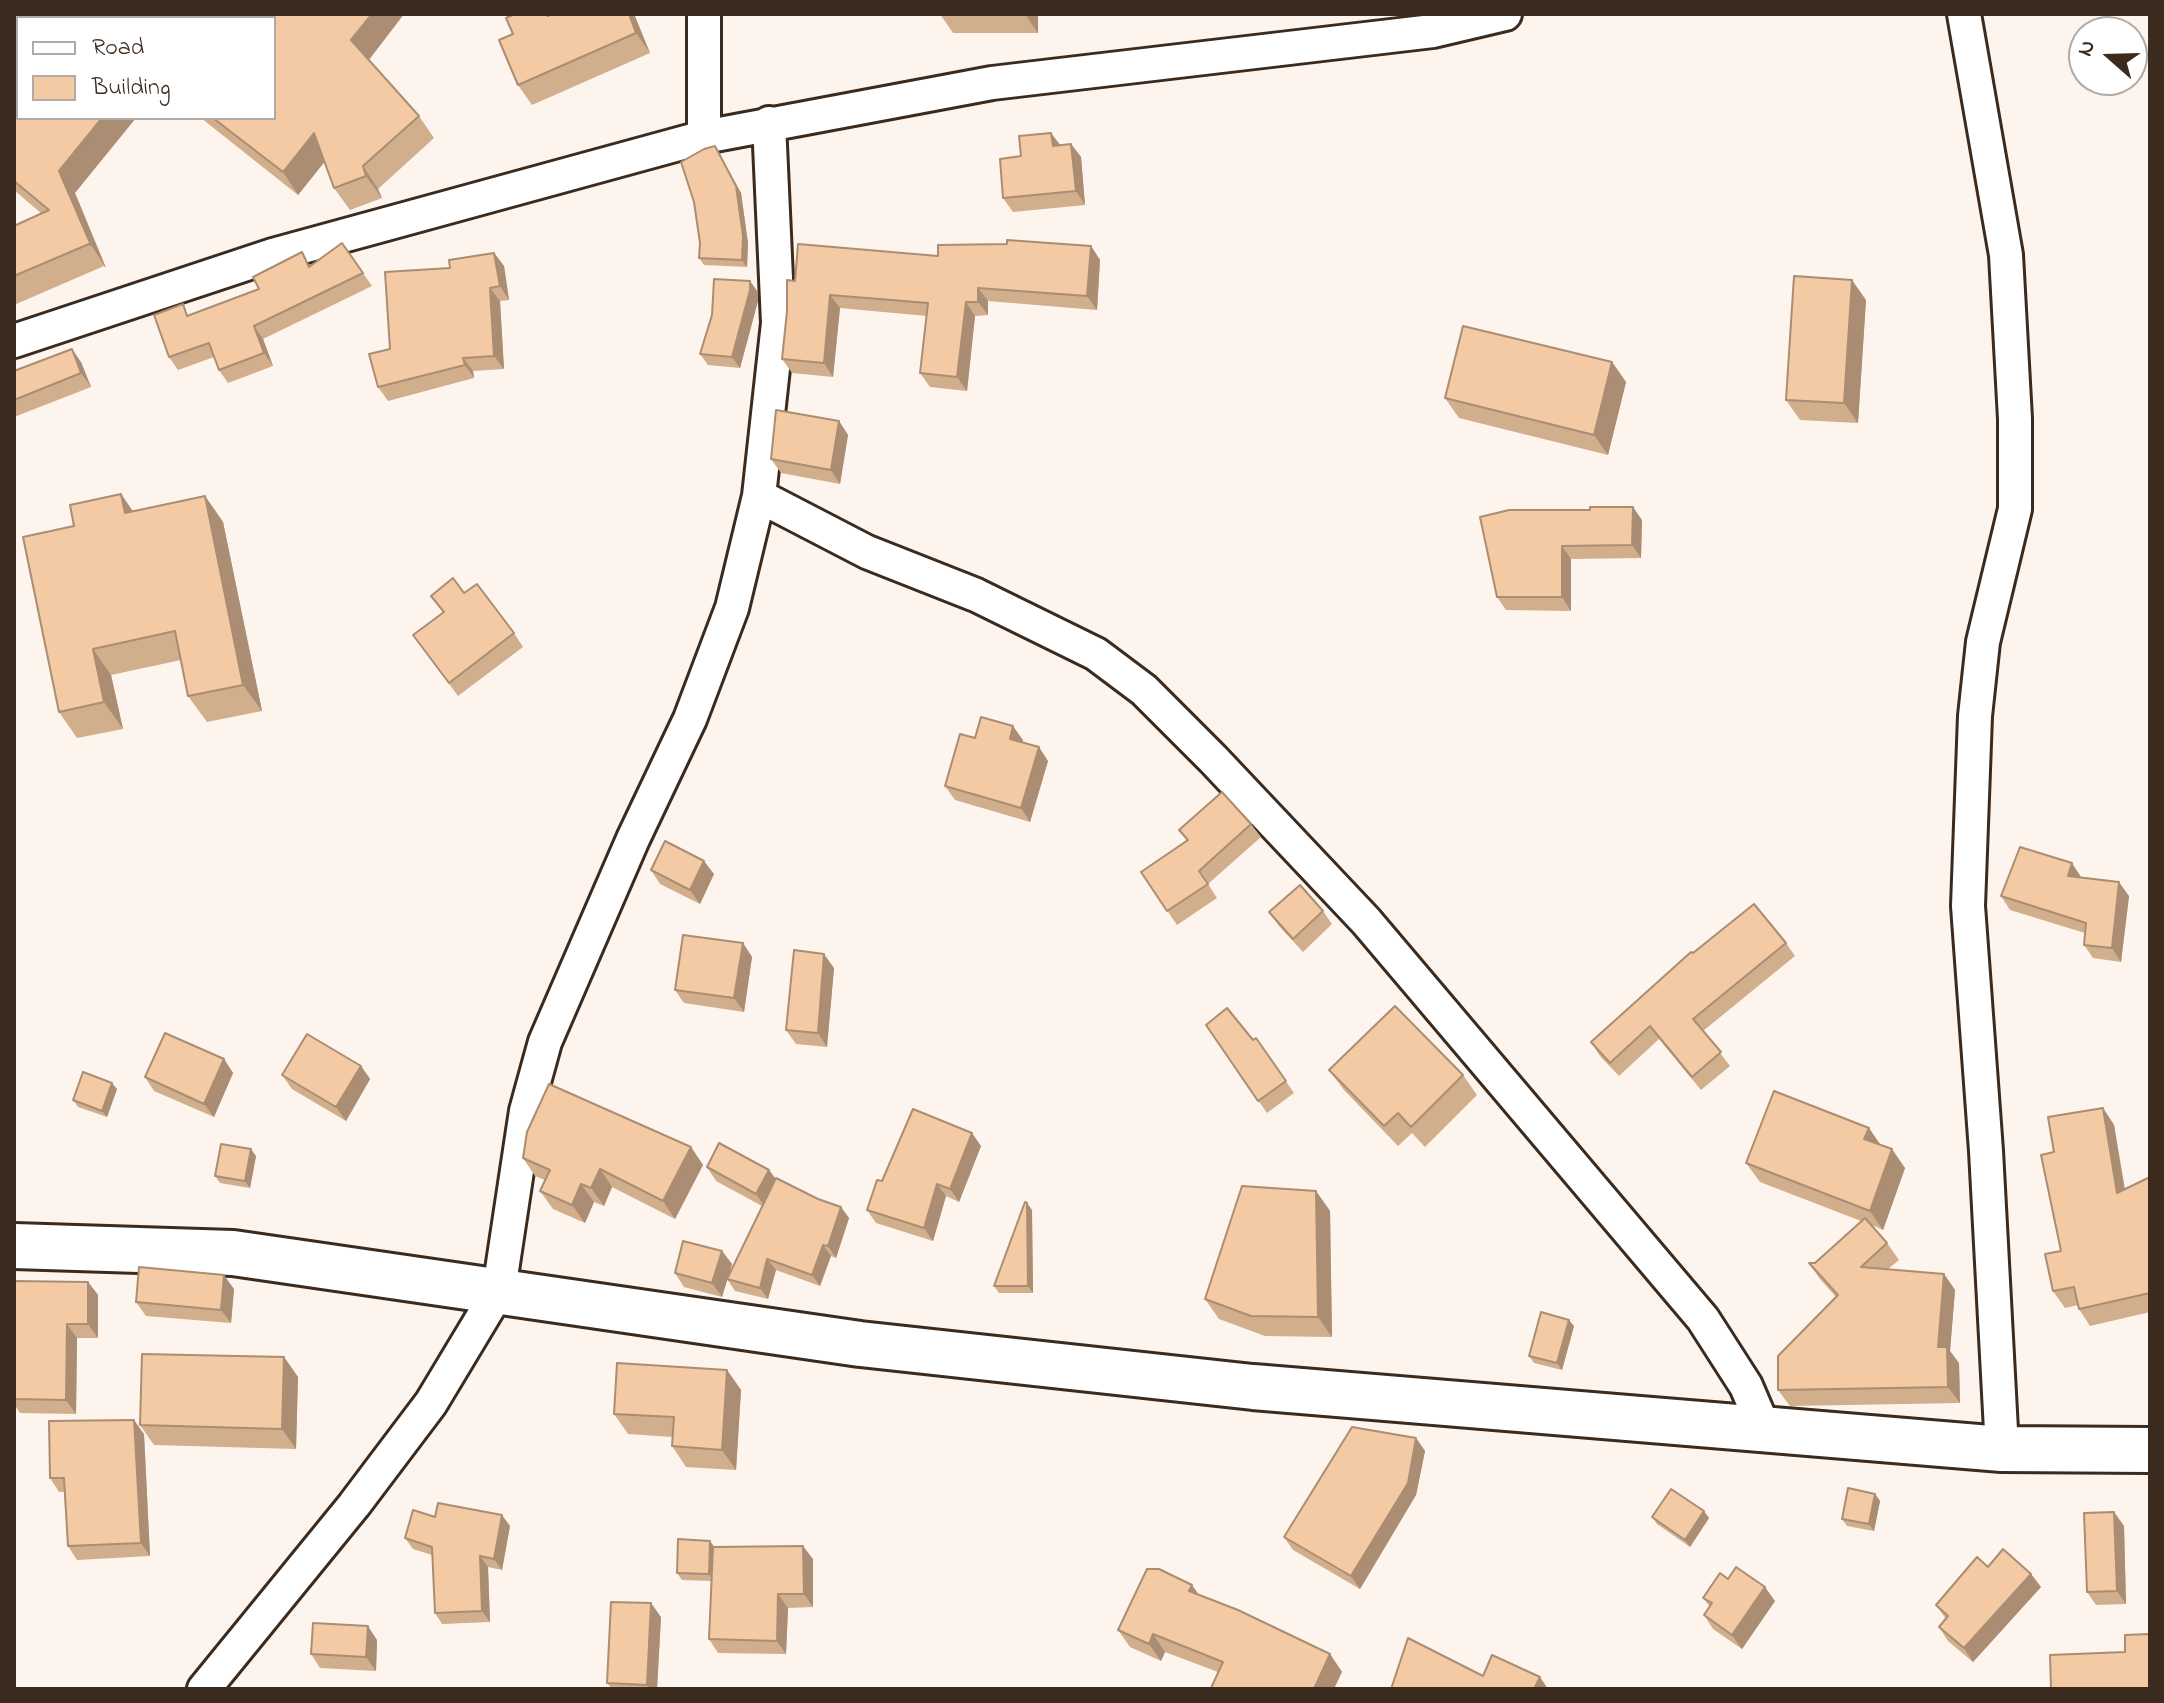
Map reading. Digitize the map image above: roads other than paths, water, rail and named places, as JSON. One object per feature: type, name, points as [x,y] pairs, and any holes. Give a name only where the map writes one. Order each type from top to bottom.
[{"type":"main road","points":[[14,1246],[233,1253],[844,1342],[1253,1387],[2002,1449],[2150,1450]]},
{"type":"street","points":[[704,14],[704,137]]},
{"type":"street","points":[[14,341],[273,255],[704,137],[992,83],[1433,31],[1505,14]]},
{"type":"street","points":[[1964,14],[2006,255],[2015,419],[2015,509],[1983,642],[1975,716],[1968,906],[1986,1151],[2002,1449]]},
{"type":"street","points":[[204,1689],[354,1505],[421,1416],[499,1290],[526,1111],[545,1042],[633,839],[690,719],[732,608],[759,496],[778,323],[769,123]]},
{"type":"street","points":[[759,496],[867,552],[976,595],[1096,654],[1144,690],[1366,921],[1703,1319],[1746,1386],[1764,1428]]}]
